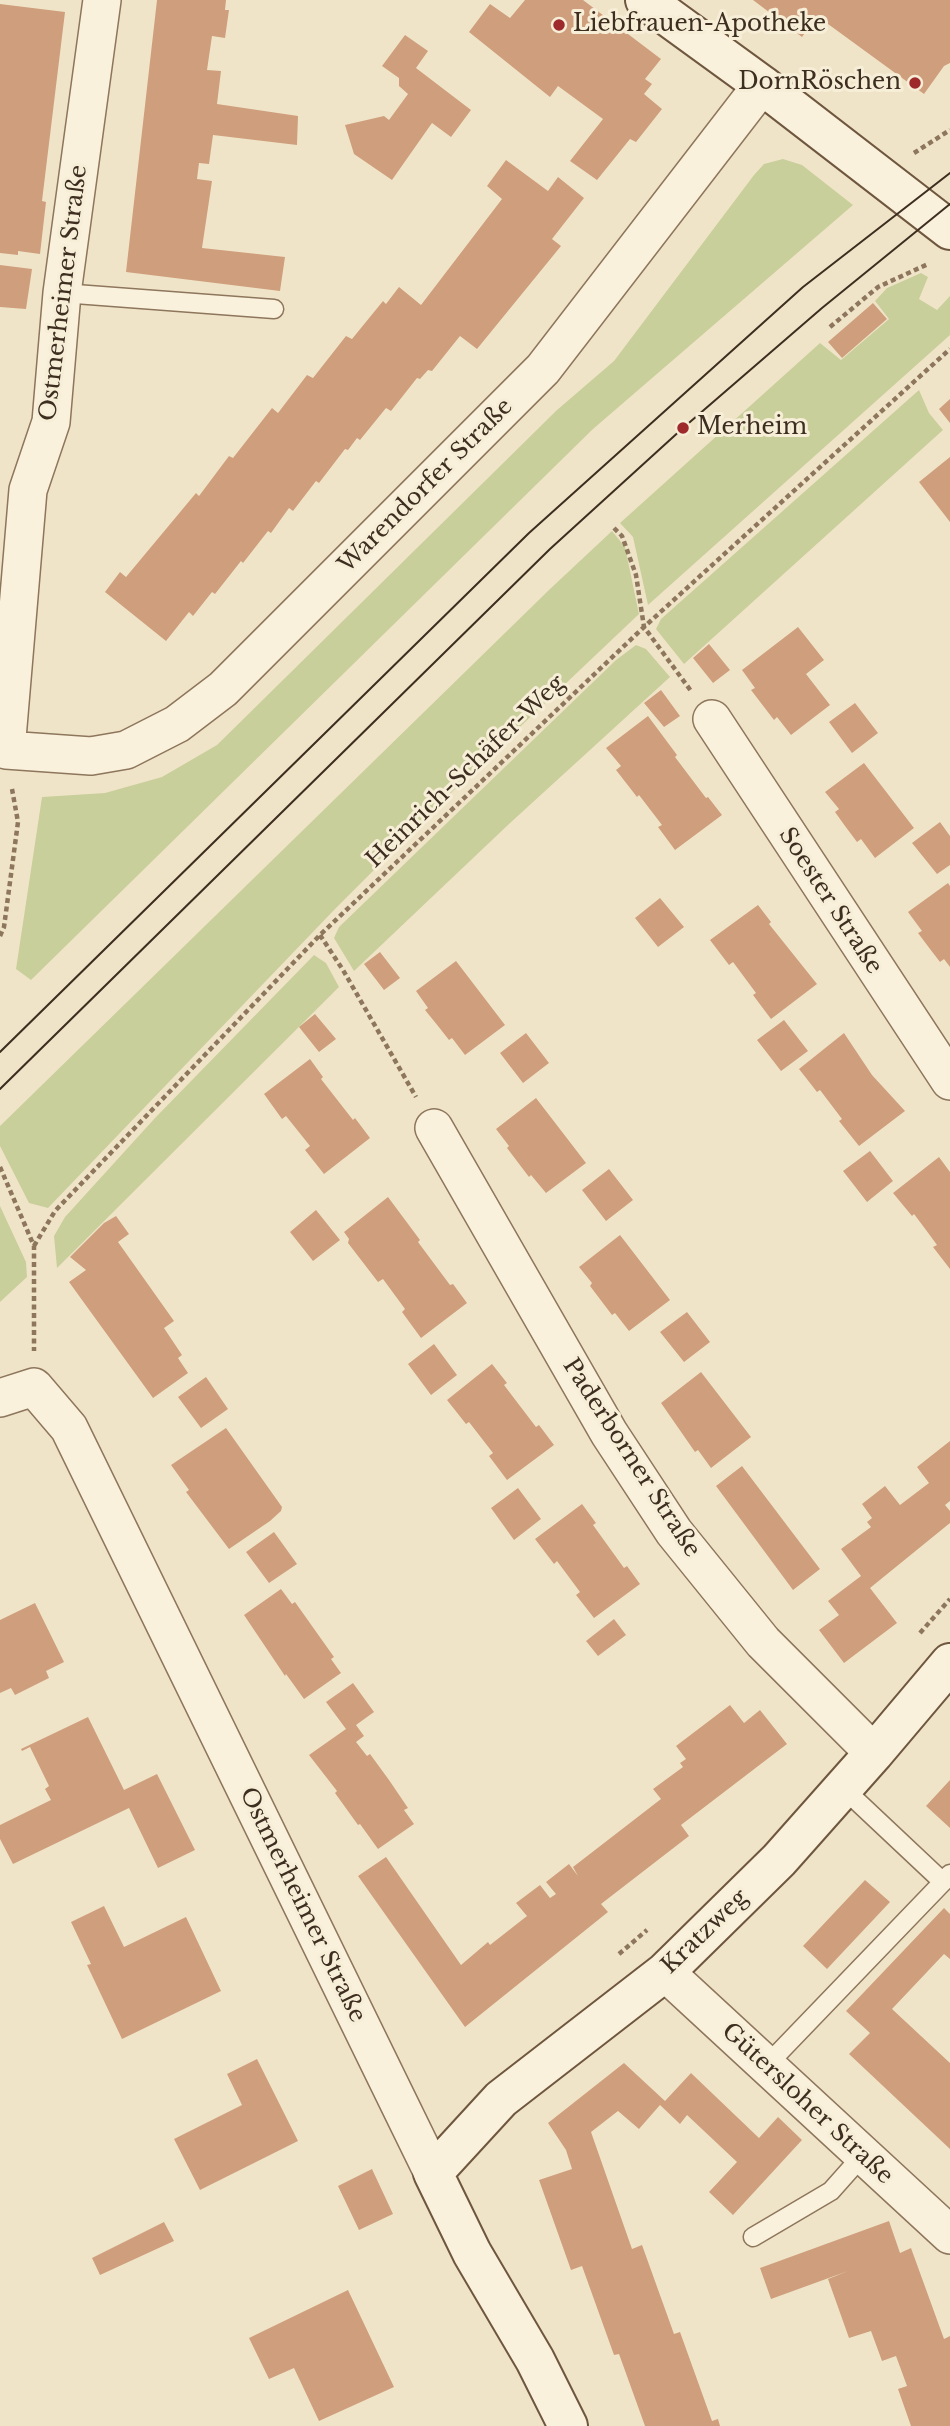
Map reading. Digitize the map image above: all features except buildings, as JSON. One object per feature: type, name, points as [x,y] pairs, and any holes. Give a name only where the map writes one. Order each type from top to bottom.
[{"type":"street","name":"Ostmerheimer Straße","points":[[3,749],[28,490],[51,422],[62,293],[102,0]]},
{"type":"street","points":[[645,0],[762,85],[944,245]]},
{"type":"street","name":"Warendorfer Straße","points":[[3,749],[91,756],[126,750],[177,724],[223,689],[543,369],[762,85]]},
{"type":"street","name":"Soester Straße","points":[[712,719],[950,1082]]},
{"type":"street","name":"Paderborner Straße","points":[[435,1128],[609,1433],[674,1532],[763,1642],[874,1753]]},
{"type":"street","name":"Ostmerheimer Straße","points":[[34,1387],[69,1429],[472,2253],[535,2360],[568,2426]]},
{"type":"street","points":[[0,1398],[34,1387]]},
{"type":"street","name":"Kratzweg","points":[[433,2173],[501,2099],[664,1972],[779,1860],[950,1663]]},
{"type":"street","name":"Gütersloher Straße","points":[[664,1972],[950,2235]]},
{"type":"lane","points":[[62,293],[274,309]]},
{"type":"lane","points":[[766,2066],[946,1878],[843,1788]]},
{"type":"lane","points":[[753,2237],[831,2191],[863,2155]]},
{"type":"path","points":[[830,327],[878,287],[944,245]]},
{"type":"path","name":"Heinrich-Schäfer-Weg","points":[[34,1246],[55,1211],[320,935],[644,627],[950,349]]},
{"type":"path","points":[[614,528],[622,536],[636,575],[644,627],[712,719]]},
{"type":"path","points":[[0,936],[4,927],[18,822],[3,749]]},
{"type":"path","points":[[320,935],[435,1128]]},
{"type":"path","points":[[0,1167],[34,1246],[34,1387]]},
{"type":"path","points":[[915,1640],[950,1599]]},
{"type":"path","points":[[615,1956],[647,1929]]},
{"type":"green space","points":[[783,159],[802,165],[853,205],[593,429],[31,980],[16,969],[42,797],[105,793],[162,777],[217,745],[557,410],[614,361],[754,175],[764,164]]},
{"type":"green space","points":[[921,273],[928,277],[919,299],[937,310],[950,296],[950,335],[648,605],[633,537],[620,523],[820,343],[841,360],[889,319],[875,301],[887,288]]},
{"type":"green space","points":[[919,390],[929,413],[943,430],[684,664],[656,629],[661,619]]},
{"type":"green space","points":[[612,531],[625,547],[639,614],[465,779],[335,909],[48,1208],[29,1203],[0,1146],[0,1126]]},
{"type":"green space","points":[[636,645],[646,649],[670,677],[354,971],[334,938],[339,927],[616,660]]},
{"type":"green space","points":[[314,955],[326,963],[339,987],[57,1268],[54,1236],[65,1217],[155,1118]]},
{"type":"green space","points":[[0,1206],[26,1262],[27,1277],[0,1302]]},
{"type":"tram line","points":[[0,1052],[529,533],[803,287],[950,173]]},
{"type":"tram line","points":[[0,1089],[550,549],[683,428],[822,308],[950,204]]},
{"type":"place","name":"Liebfrauen-Apotheke","points":[[559,25]]},
{"type":"place","name":"DornRöschen","points":[[915,83]]},
{"type":"place","name":"Merheim","points":[[683,428]]}]
